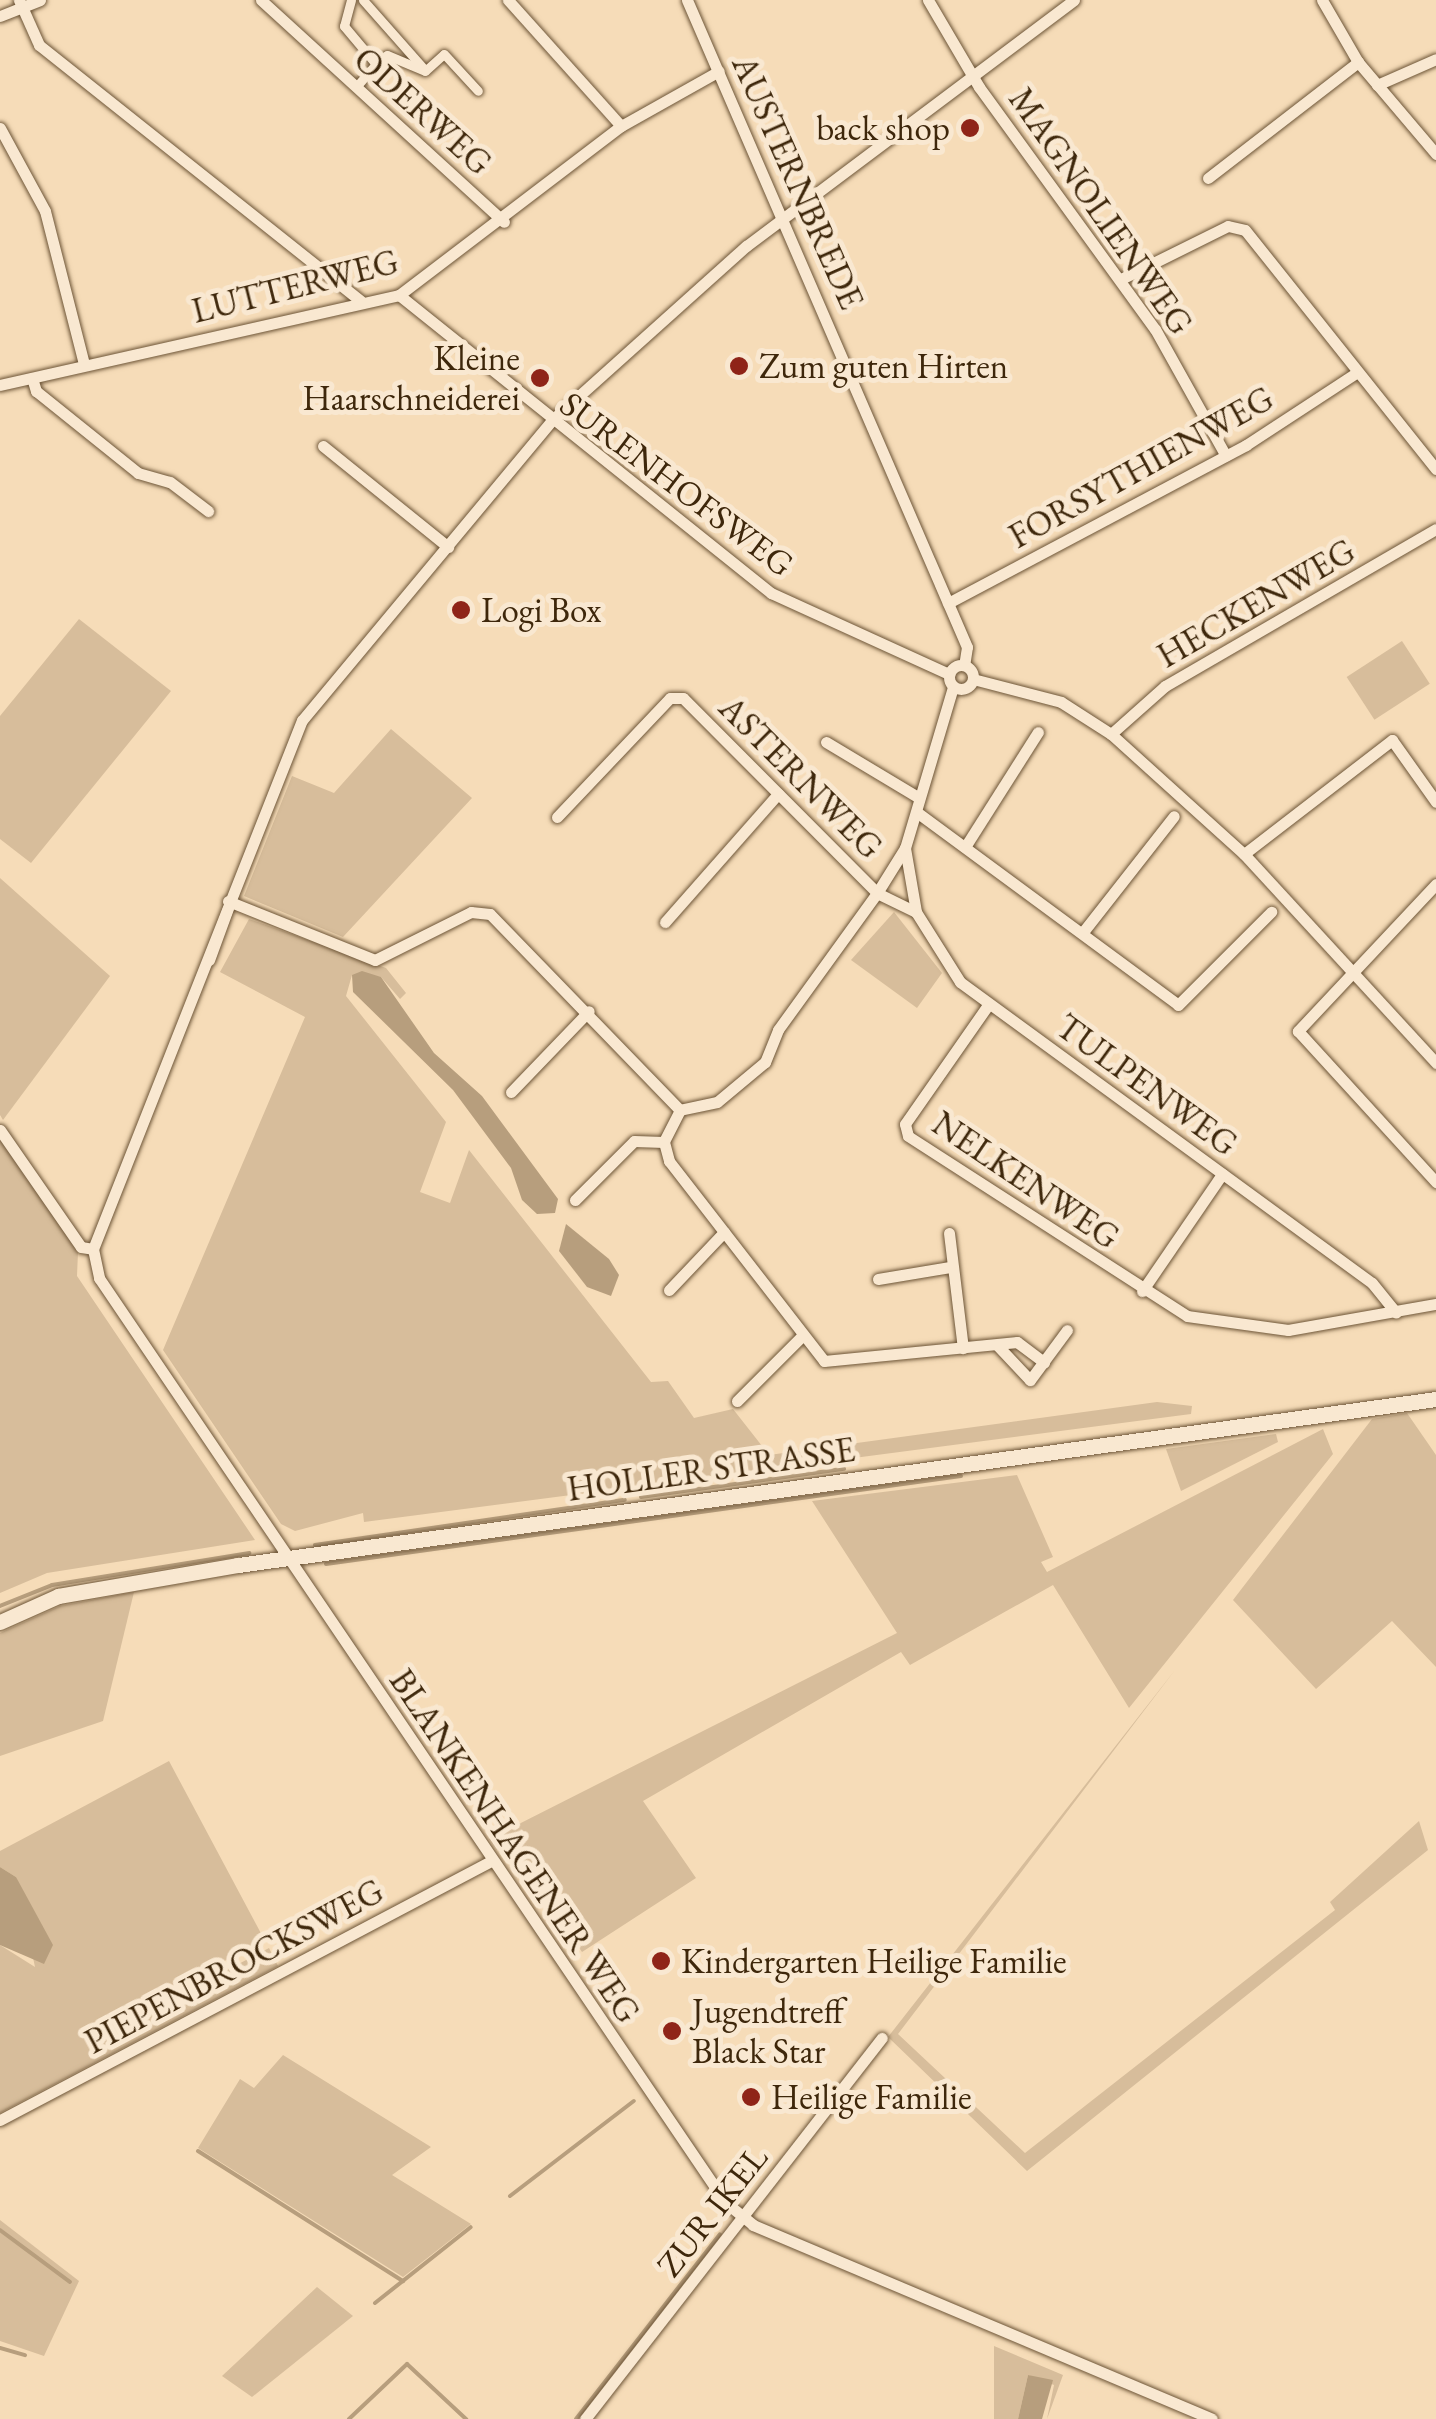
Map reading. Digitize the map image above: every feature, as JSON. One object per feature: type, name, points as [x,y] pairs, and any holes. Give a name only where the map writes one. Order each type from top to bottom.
[{"type":"street","points":[[0,16],[21,4],[40,0]]},
{"type":"street","name":"ODERWEG","points":[[261,0],[504,222]]},
{"type":"street","points":[[351,0],[344,26],[376,64]]},
{"type":"street","points":[[363,0],[425,71]]},
{"type":"street","points":[[508,0],[621,126]]},
{"type":"street","name":"AUSTERNBREDE","points":[[687,0],[786,216],[967,647],[964,665]]},
{"type":"street","name":"MAGNOLIENWEG","points":[[928,0],[973,76],[1121,279],[1226,456]]},
{"type":"street","points":[[92,1249],[200,972],[223,935],[228,902],[302,720],[553,419],[786,216],[1074,0]]},
{"type":"street","points":[[1322,0],[1358,62],[1436,154]]},
{"type":"street","points":[[21,4],[40,45],[361,301]]},
{"type":"street","points":[[425,71],[444,54],[478,91]]},
{"type":"street","points":[[356,87],[387,55],[425,71]]},
{"type":"street","points":[[1377,85],[1436,59]]},
{"type":"street","points":[[1208,178],[1358,62]]},
{"type":"street","name":"LUTTERWEG","points":[[0,385],[400,295],[504,222],[621,126],[720,71]]},
{"type":"street","points":[[0,128],[45,211],[84,364]]},
{"type":"street","points":[[1121,279],[1238,227],[1356,373],[1368,374],[1436,469]]},
{"type":"street","name":"SURENHOFSWEG","points":[[400,295],[771,593],[949,674]]},
{"type":"street","name":"FORSYTHIENWEG","points":[[948,603],[1226,456],[1356,373]]},
{"type":"street","points":[[32,378],[36,391],[138,473],[170,482],[208,511]]},
{"type":"street","points":[[323,446],[448,547]]},
{"type":"street","name":"HECKENWEG","points":[[1111,734],[1165,686],[1436,528]]},
{"type":"street","points":[[680,1110],[718,1102],[765,1062],[905,848],[918,813],[916,796],[954,687],[949,674],[964,665],[973,679]]},
{"type":"street","points":[[954,687],[973,679],[1061,702],[1111,734],[1244,854],[1436,1063]]},
{"type":"street","name":"ASTERNWEG","points":[[557,817],[676,696],[878,893]]},
{"type":"street","points":[[965,847],[1038,732]]},
{"type":"street","points":[[1244,854],[1392,740],[1436,802]]},
{"type":"street","points":[[826,742],[916,796]]},
{"type":"street","points":[[665,922],[778,794]]},
{"type":"street","points":[[918,813],[1186,1006],[1271,912]]},
{"type":"street","points":[[1082,932],[1174,816]]},
{"type":"street","points":[[905,848],[916,912]]},
{"type":"street","points":[[1436,884],[1298,1031],[1436,1182]]},
{"type":"street","points":[[878,893],[916,912]]},
{"type":"street","points":[[228,902],[374,960],[480,910],[589,1011],[680,1110]]},
{"type":"street","name":"TULPENWEG","points":[[916,912],[950,971],[988,1005],[1372,1283],[1396,1313]]},
{"type":"street","name":"NELKENWEG","points":[[988,1005],[905,1124],[908,1136],[1142,1291],[1187,1316],[1264,1331],[1436,1304]]},
{"type":"street","points":[[511,1092],[589,1011]]},
{"type":"street","points":[[680,1110],[664,1142],[668,1160],[803,1335],[834,1365],[1017,1342],[1044,1362]]},
{"type":"street","name":"BLANKENHAGENER WEG","points":[[0,1130],[81,1247],[92,1249],[99,1278],[741,2218]]},
{"type":"street","points":[[576,1200],[634,1141],[664,1142]]},
{"type":"street","name":"NELKENWEG","points":[[1142,1291],[1222,1174]]},
{"type":"street","points":[[669,1290],[724,1232]]},
{"type":"street","points":[[950,1233],[950,1267],[963,1348]]},
{"type":"street","points":[[878,1279],[950,1267]]},
{"type":"street","points":[[997,1345],[1030,1380],[1067,1330]]},
{"type":"street","points":[[737,1402],[803,1335]]},
{"type":"street","name":"HOLLER STRASSE","points":[[0,1622],[58,1596],[287,1558],[1436,1399]]},
{"type":"street","name":"PIEPENBROCKSWEG","points":[[0,2120],[493,1860]]},
{"type":"street","name":"ZUR IKEL","points":[[586,2419],[882,2038]]},
{"type":"street","points":[[741,2218],[1212,2419]]},
{"type":"shaded area","points":[[79,619],[171,691],[31,863],[0,839],[0,716]]},
{"type":"shaded area","points":[[1402,641],[1430,684],[1374,720],[1347,677]]},
{"type":"shaded area","points":[[391,729],[472,798],[343,937],[244,896],[292,776],[334,793]]},
{"type":"shaded area","points":[[0,878],[110,976],[3,1120],[0,1115]]},
{"type":"shaded area","points":[[894,912],[942,973],[917,1008],[851,960]]},
{"type":"shaded area","points":[[249,919],[386,968],[406,993],[400,999],[381,977],[352,975],[346,996],[446,1122],[420,1192],[450,1203],[469,1150],[651,1382],[668,1381],[694,1418],[733,1409],[769,1455],[1157,1402],[1192,1406],[1191,1414],[364,1522],[363,1513],[295,1531],[281,1524],[163,1350],[305,1017],[220,972]]},
{"type":"shaded area","points":[[362,971],[381,977],[434,1053],[482,1096],[558,1199],[555,1213],[537,1214],[522,1200],[511,1168],[453,1090],[353,992],[352,975]]},
{"type":"shaded area","points":[[0,1140],[78,1252],[77,1276],[255,1540],[47,1573],[0,1593]]},
{"type":"shaded area","points":[[566,1224],[609,1259],[619,1275],[611,1296],[587,1287],[559,1251]]},
{"type":"shaded area","points":[[1407,1413],[1436,1455],[1436,1667],[1392,1621],[1316,1689],[1233,1600],[1372,1419]]},
{"type":"shaded area","points":[[1323,1429],[1333,1454],[1129,1708],[1053,1585],[910,1665],[901,1652],[643,1801],[696,1878],[582,1952],[508,1845],[497,1850],[489,1839],[897,1633],[812,1501],[1017,1475],[1053,1557],[1041,1562],[1047,1572]]},
{"type":"shaded area","points":[[1276,1434],[1278,1442],[1181,1491],[1166,1449]]},
{"type":"shaded area","points":[[134,1592],[103,1721],[0,1756],[0,1633],[60,1606]]},
{"type":"shaded area","points":[[1175,1670],[898,2034],[1025,2153],[1335,1910],[1330,1902],[1419,1821],[1428,1850],[1027,2171],[888,2037]]},
{"type":"shaded area","points":[[169,1761],[264,1939],[194,1978],[197,1986],[269,1948],[278,1966],[0,2113],[0,1945],[35,1967],[16,1877],[0,1867],[0,1851]]},
{"type":"shaded area","points":[[0,1867],[16,1877],[53,1945],[44,1964],[0,1945]]},
{"type":"shaded area","points":[[283,2055],[431,2147],[392,2175],[471,2224],[403,2277],[198,2148],[240,2079],[254,2088]]},
{"type":"shaded area","points":[[0,2220],[79,2281],[44,2356],[0,2341]]},
{"type":"shaded area","points":[[317,2287],[353,2316],[252,2397],[222,2376]]},
{"type":"shaded area","points":[[994,2346],[1063,2375],[1047,2419],[1054,2385],[1028,2375],[1018,2419],[994,2419]]},
{"type":"shaded area","points":[[1028,2375],[1053,2380],[1042,2419],[1018,2419]]},
{"type":"waterway","points":[[641,1497],[844,1469]]},
{"type":"waterway","points":[[326,1564],[961,1476]]},
{"type":"waterway","points":[[315,1545],[625,1500]]},
{"type":"waterway","points":[[0,1606],[52,1585],[249,1553]]},
{"type":"waterway","points":[[510,2196],[634,2101]]},
{"type":"waterway","points":[[198,2151],[403,2281]]},
{"type":"waterway","points":[[375,2303],[471,2227]]},
{"type":"waterway","points":[[0,2230],[70,2282]]},
{"type":"waterway","points":[[576,2419],[720,2234]]},
{"type":"waterway","points":[[0,2348],[25,2355]]},
{"type":"waterway","points":[[349,2419],[407,2364],[466,2419]]},
{"type":"place","name":"back shop","points":[[970,128]]},
{"type":"place","name":"Zum guten Hirten","points":[[739,366]]},
{"type":"place","name":"Kleine Haarschneiderei","points":[[540,378]]},
{"type":"place","name":"Logi Box","points":[[461,610]]},
{"type":"place","name":"Kindergarten Heilige Familie","points":[[661,1961]]},
{"type":"place","name":"Jugendtreff Black Star","points":[[672,2031]]},
{"type":"place","name":"Heilige Familie","points":[[751,2097]]}]
